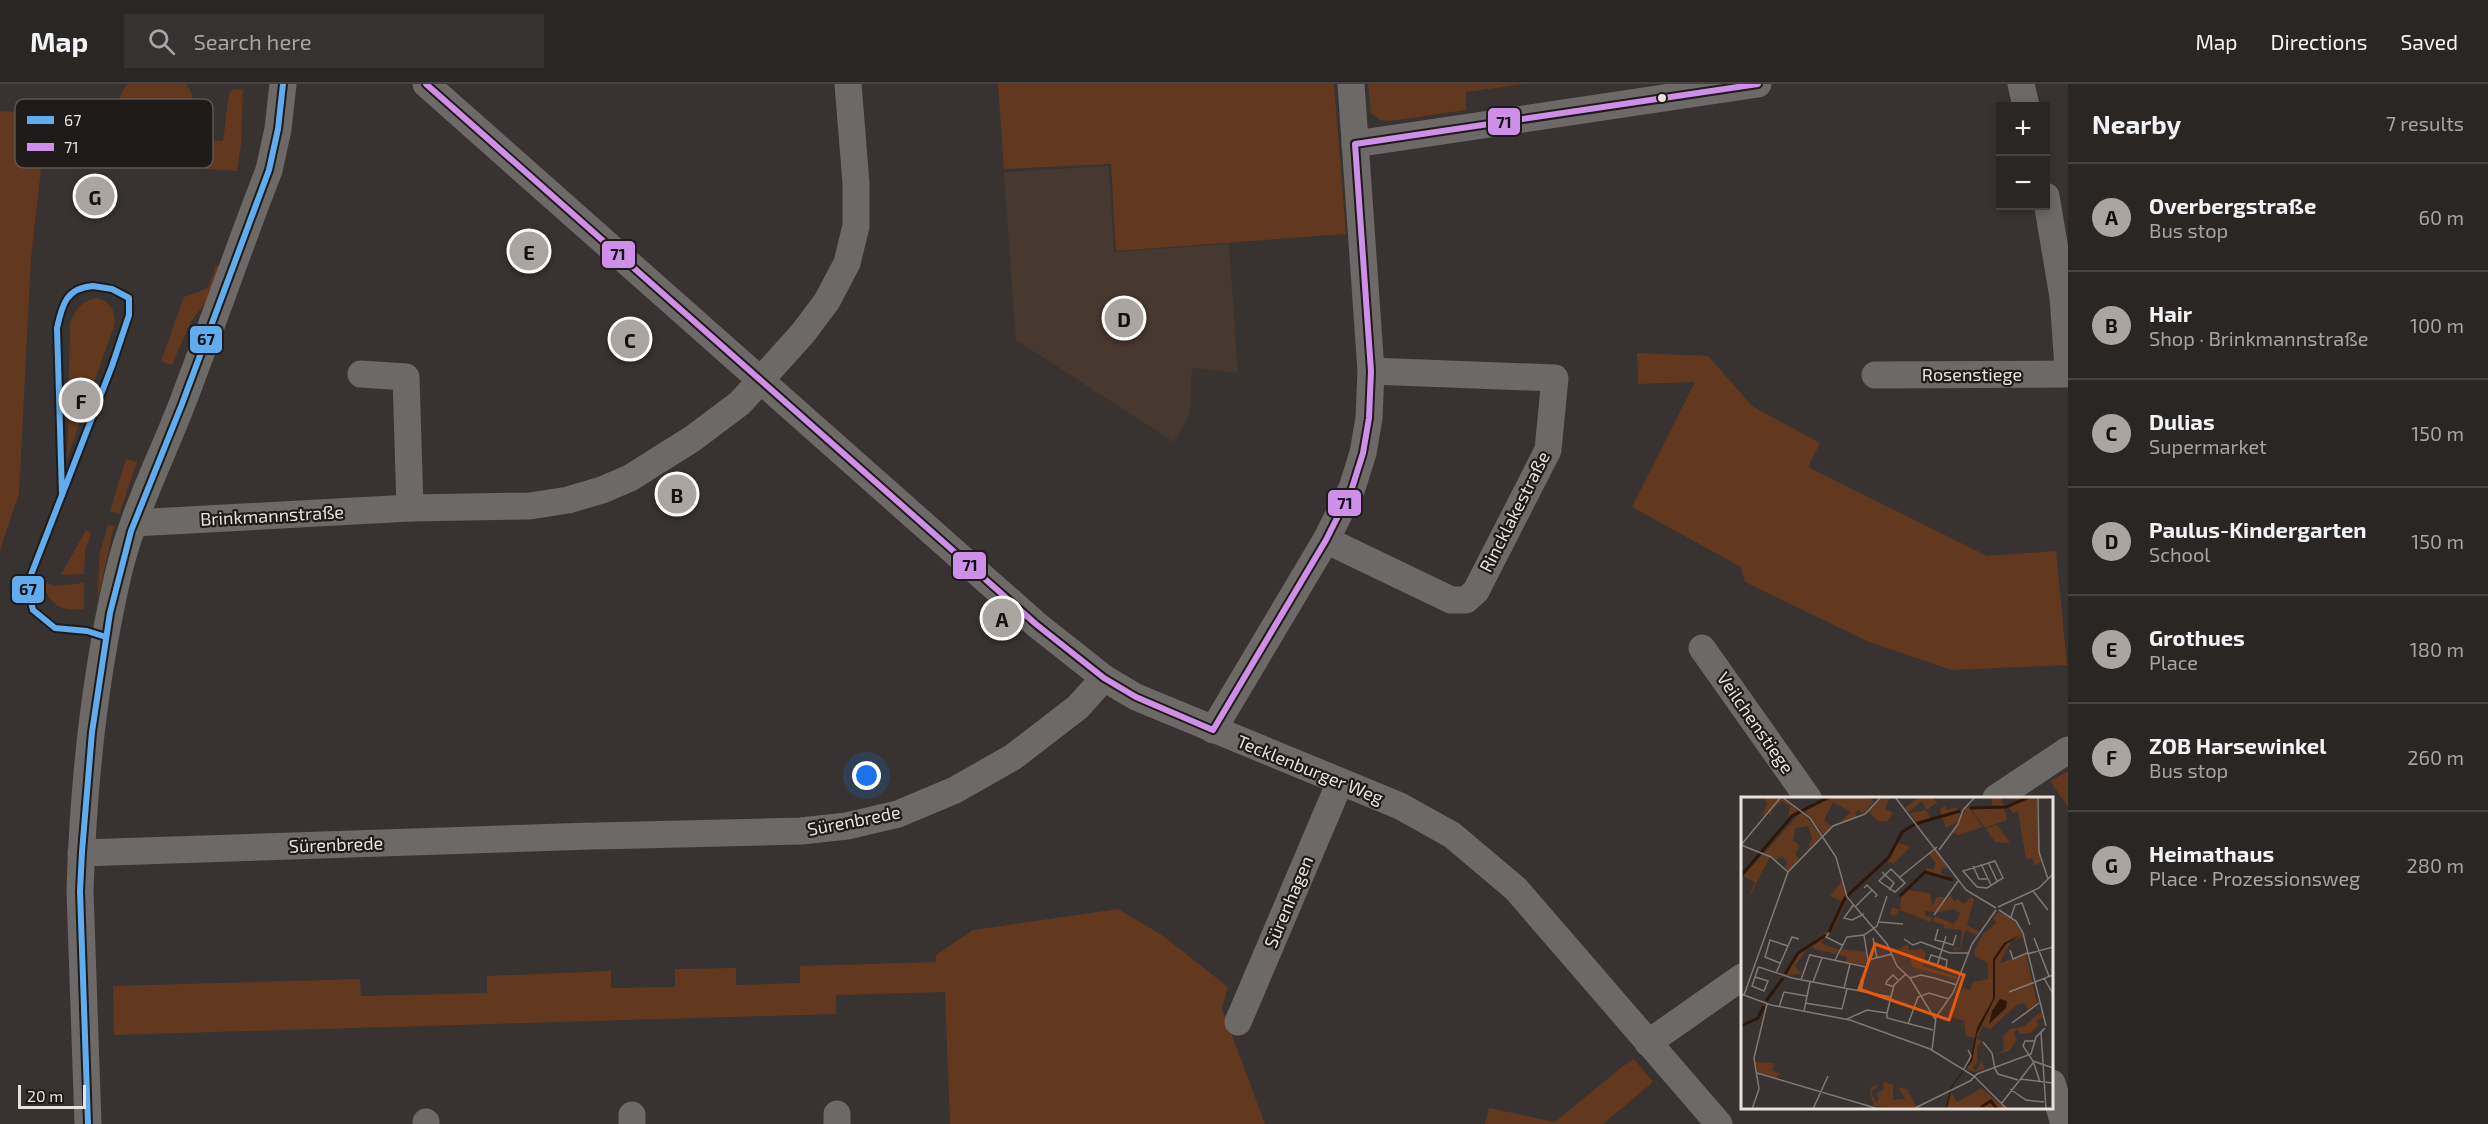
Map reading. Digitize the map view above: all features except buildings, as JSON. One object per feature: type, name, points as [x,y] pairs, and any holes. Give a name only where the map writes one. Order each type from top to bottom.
[{"type":"street","points":[[88,1124],[80,891],[81,853],[83,813],[106,637],[118,573],[134,523],[148,483],[181,406],[269,170],[278,129],[282,84]]},
{"type":"street","name":"Tecklenburger Weg","points":[[426,84],[1037,625],[1104,678],[1136,697],[1410,812],[1452,835],[1516,889],[1719,1124]]},
{"type":"street","name":"Brinkmannstraße","points":[[134,523],[410,508],[530,506],[568,500],[602,490],[630,478],[692,439],[740,403],[803,333],[827,301],[847,263],[856,226],[856,183],[848,84]]},
{"type":"street","points":[[1213,730],[1326,540],[1352,488],[1363,453],[1371,371],[1351,84]]},
{"type":"street","points":[[1355,144],[1758,84]]},
{"type":"street","points":[[2021,84],[2025,102]]},
{"type":"street","points":[[2048,210],[2063,297],[2068,368]]},
{"type":"street","name":"Rincklakestraße","points":[[1326,540],[1451,600],[1466,600],[1476,591],[1548,450],[1555,378],[1371,371]]},
{"type":"street","points":[[361,374],[406,376],[410,508]]},
{"type":"street","name":"Rosenstiege","points":[[1875,375],[2068,374]]},
{"type":"street","name":"Veilchenstiege","points":[[1702,648],[1807,797]]},
{"type":"street","name":"Sürenbrede","points":[[81,853],[801,831],[847,826],[898,814],[955,790],[1013,757],[1078,708],[1104,678]]},
{"type":"street","points":[[1998,797],[2068,750]]},
{"type":"street","name":"Sürenhagen","points":[[1238,1022],[1340,782]]},
{"type":"street","points":[[1648,1043],[1741,978]]},
{"type":"street","points":[[2053,1086],[2065,1120]]},
{"type":"shaded area","points":[[127,84],[186,84],[193,99],[120,99]]},
{"type":"shaded area","points":[[998,84],[1334,84],[1346,234],[1116,251],[1111,164],[1004,169]]},
{"type":"shaded area","points":[[1368,84],[1524,84],[1466,92],[1466,110],[1390,121],[1380,120],[1371,113]]},
{"type":"shaded area","points":[[234,89],[243,90],[241,144],[237,171],[205,169],[213,168],[213,140],[223,141],[229,93]]},
{"type":"shaded area","points":[[0,111],[15,112],[15,168],[41,168],[31,258],[19,493],[0,550]]},
{"type":"shaded area","points":[[1109,166],[1114,252],[1229,244],[1238,373],[1192,368],[1190,414],[1174,442],[1016,340],[1004,172]]},
{"type":"shaded area","points":[[216,266],[220,267],[210,296],[190,323],[172,365],[161,361],[184,297],[208,288]]},
{"type":"shaded area","points":[[96,298],[105,301],[110,306],[114,313],[115,323],[67,459],[70,323],[80,307]]},
{"type":"shaded area","points":[[1637,353],[1708,356],[1752,406],[1820,443],[1808,467],[1987,556],[2056,551],[2067,665],[1952,670],[1869,642],[1745,582],[1741,567],[1632,507],[1695,382],[1638,384]]},
{"type":"shaded area","points":[[126,459],[137,462],[119,514],[110,511]]},
{"type":"shaded area","points":[[108,525],[114,526],[97,602],[100,552]]},
{"type":"shaded area","points":[[86,530],[91,534],[85,550],[84,574],[61,575]]},
{"type":"shaded area","points":[[44,581],[54,586],[84,583],[84,609],[62,608],[56,605],[48,596]]},
{"type":"shaded area","points":[[2068,772],[2068,807],[2050,781]]},
{"type":"shaded area","points":[[1118,909],[1162,935],[1228,987],[1222,1008],[1265,1124],[950,1124],[945,992],[836,995],[836,1014],[114,1035],[113,986],[360,979],[361,996],[487,993],[487,976],[611,971],[611,988],[675,987],[675,969],[736,968],[736,985],[800,983],[800,966],[936,962],[936,955],[973,930]]},
{"type":"shaded area","points":[[1634,1059],[1653,1082],[1603,1124],[1485,1124],[1489,1108],[1555,1122]]},
{"type":"transit line","name":"67","points":[[88,1124],[80,891],[92,732],[110,613],[131,531],[182,404],[269,170],[278,129],[283,84]]},
{"type":"transit line","name":"71","points":[[426,84],[1037,625],[1104,678],[1136,697],[1213,730],[1326,540],[1352,488],[1363,453],[1369,418],[1371,371],[1355,144],[1758,84]]},
{"type":"transit line","name":"67","points":[[93,286],[112,289],[129,298],[129,315],[112,366],[62,495],[57,328],[63,305],[71,294],[84,287],[93,286]]},
{"type":"transit line","name":"67","points":[[62,495],[27,585],[33,610],[55,628],[87,631],[106,637]]},
{"type":"place","name":"Heimathaus","points":[[95,196]]},
{"type":"place","name":"Grothues","points":[[529,251]]},
{"type":"place","name":"Paulus-Kindergarten","points":[[1124,318]]},
{"type":"place","name":"Dulias","points":[[630,339]]},
{"type":"place","name":"ZOB Harsewinkel","points":[[81,400]]},
{"type":"place","name":"Hair","points":[[677,494]]},
{"type":"place","name":"Overbergstraße","points":[[1002,618]]}]
